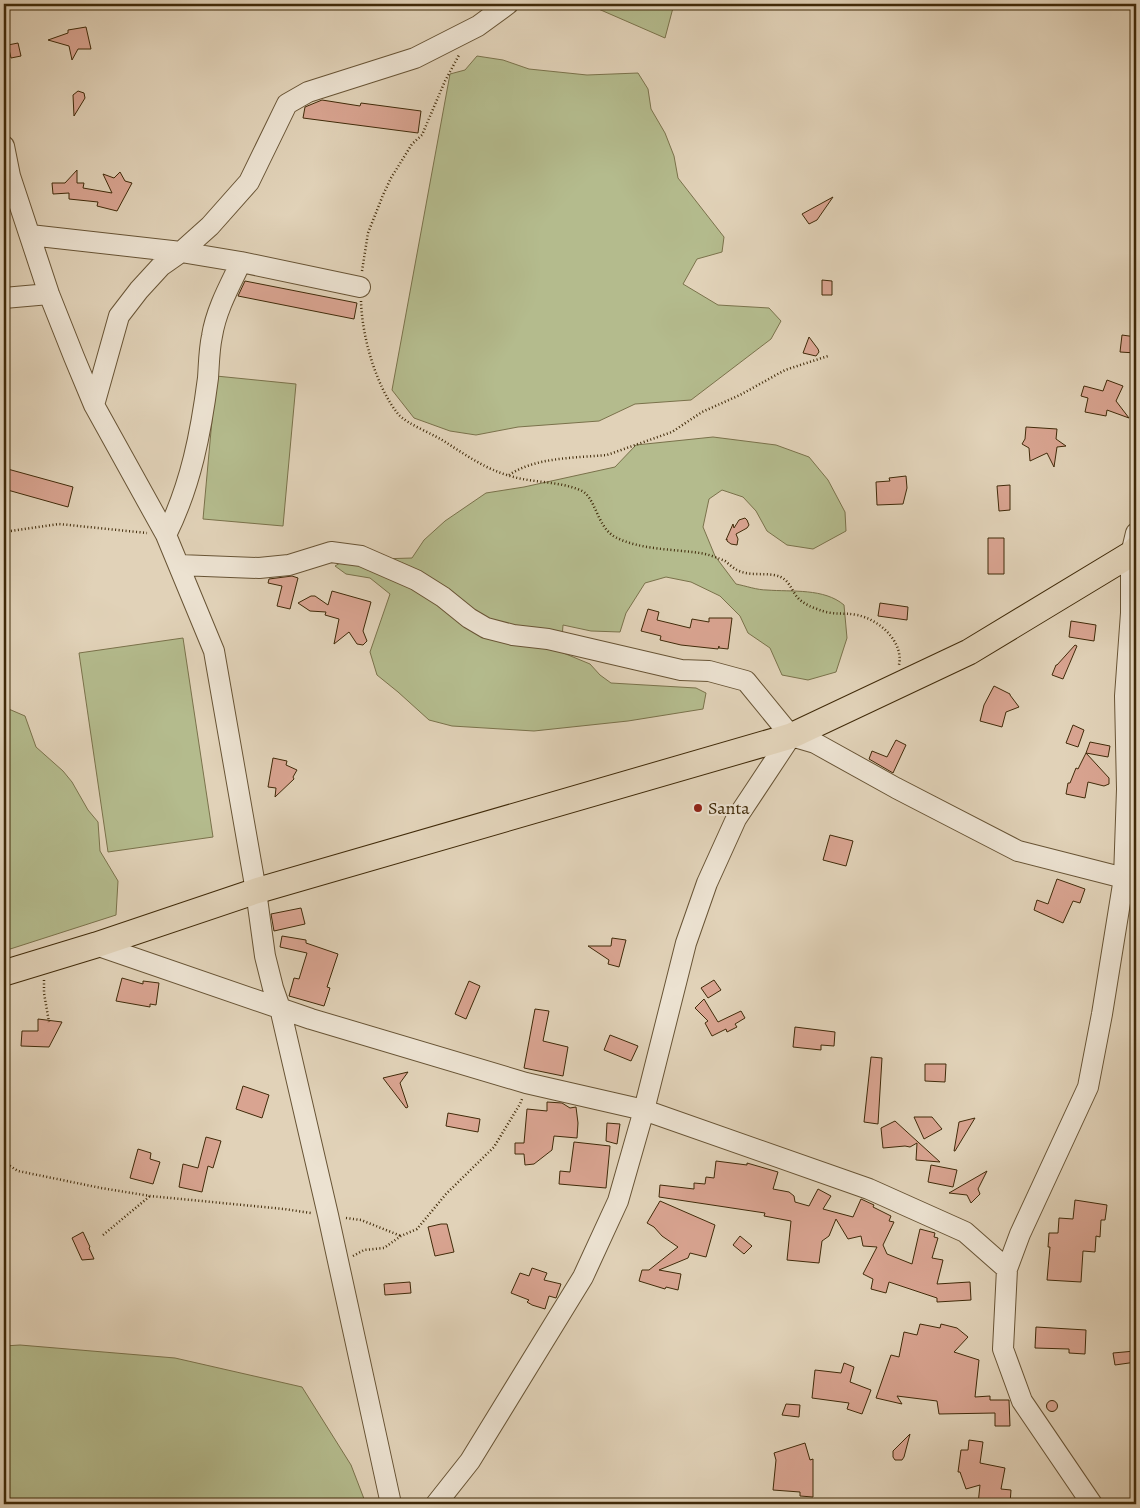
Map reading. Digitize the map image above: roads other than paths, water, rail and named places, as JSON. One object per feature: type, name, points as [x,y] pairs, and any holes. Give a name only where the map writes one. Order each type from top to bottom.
[{"type":"main road","points":[[4,973],[96,945],[256,891],[791,736],[969,652],[1134,545]]},
{"type":"street","points":[[94,405],[119,316],[161,266],[181,252],[210,226],[249,182],[287,104],[308,92],[415,58],[478,26],[508,4]]},
{"type":"street","points":[[4,146],[10,176],[49,294],[94,405],[166,535],[214,651],[256,891],[265,956],[272,988],[280,1008],[328,1215],[391,1504]]},
{"type":"street","points":[[30,235],[181,252],[360,286]]},
{"type":"street","points":[[166,535],[179,509],[195,458],[208,378],[212,335],[226,294],[241,262]]},
{"type":"street","points":[[4,298],[49,294]]},
{"type":"street","points":[[1092,1504],[1022,1401],[1003,1349],[1007,1269],[1020,1234],[1088,1087],[1130,878],[1124,696],[1131,613],[1134,545]]},
{"type":"street","points":[[178,565],[259,568],[289,565],[331,552],[361,556],[416,580],[486,628],[513,635],[548,639],[681,670],[709,671],[746,681],[791,736],[815,743],[896,788],[1018,851],[1130,878]]},
{"type":"street","points":[[436,1504],[470,1461],[583,1277],[618,1201],[644,1110],[686,943],[707,883],[736,819],[791,736]]},
{"type":"street","points":[[96,945],[280,1008],[526,1083],[644,1110],[878,1193],[965,1232],[1007,1269]]},
{"type":"place","name":"Santa","points":[[698,808]]}]
